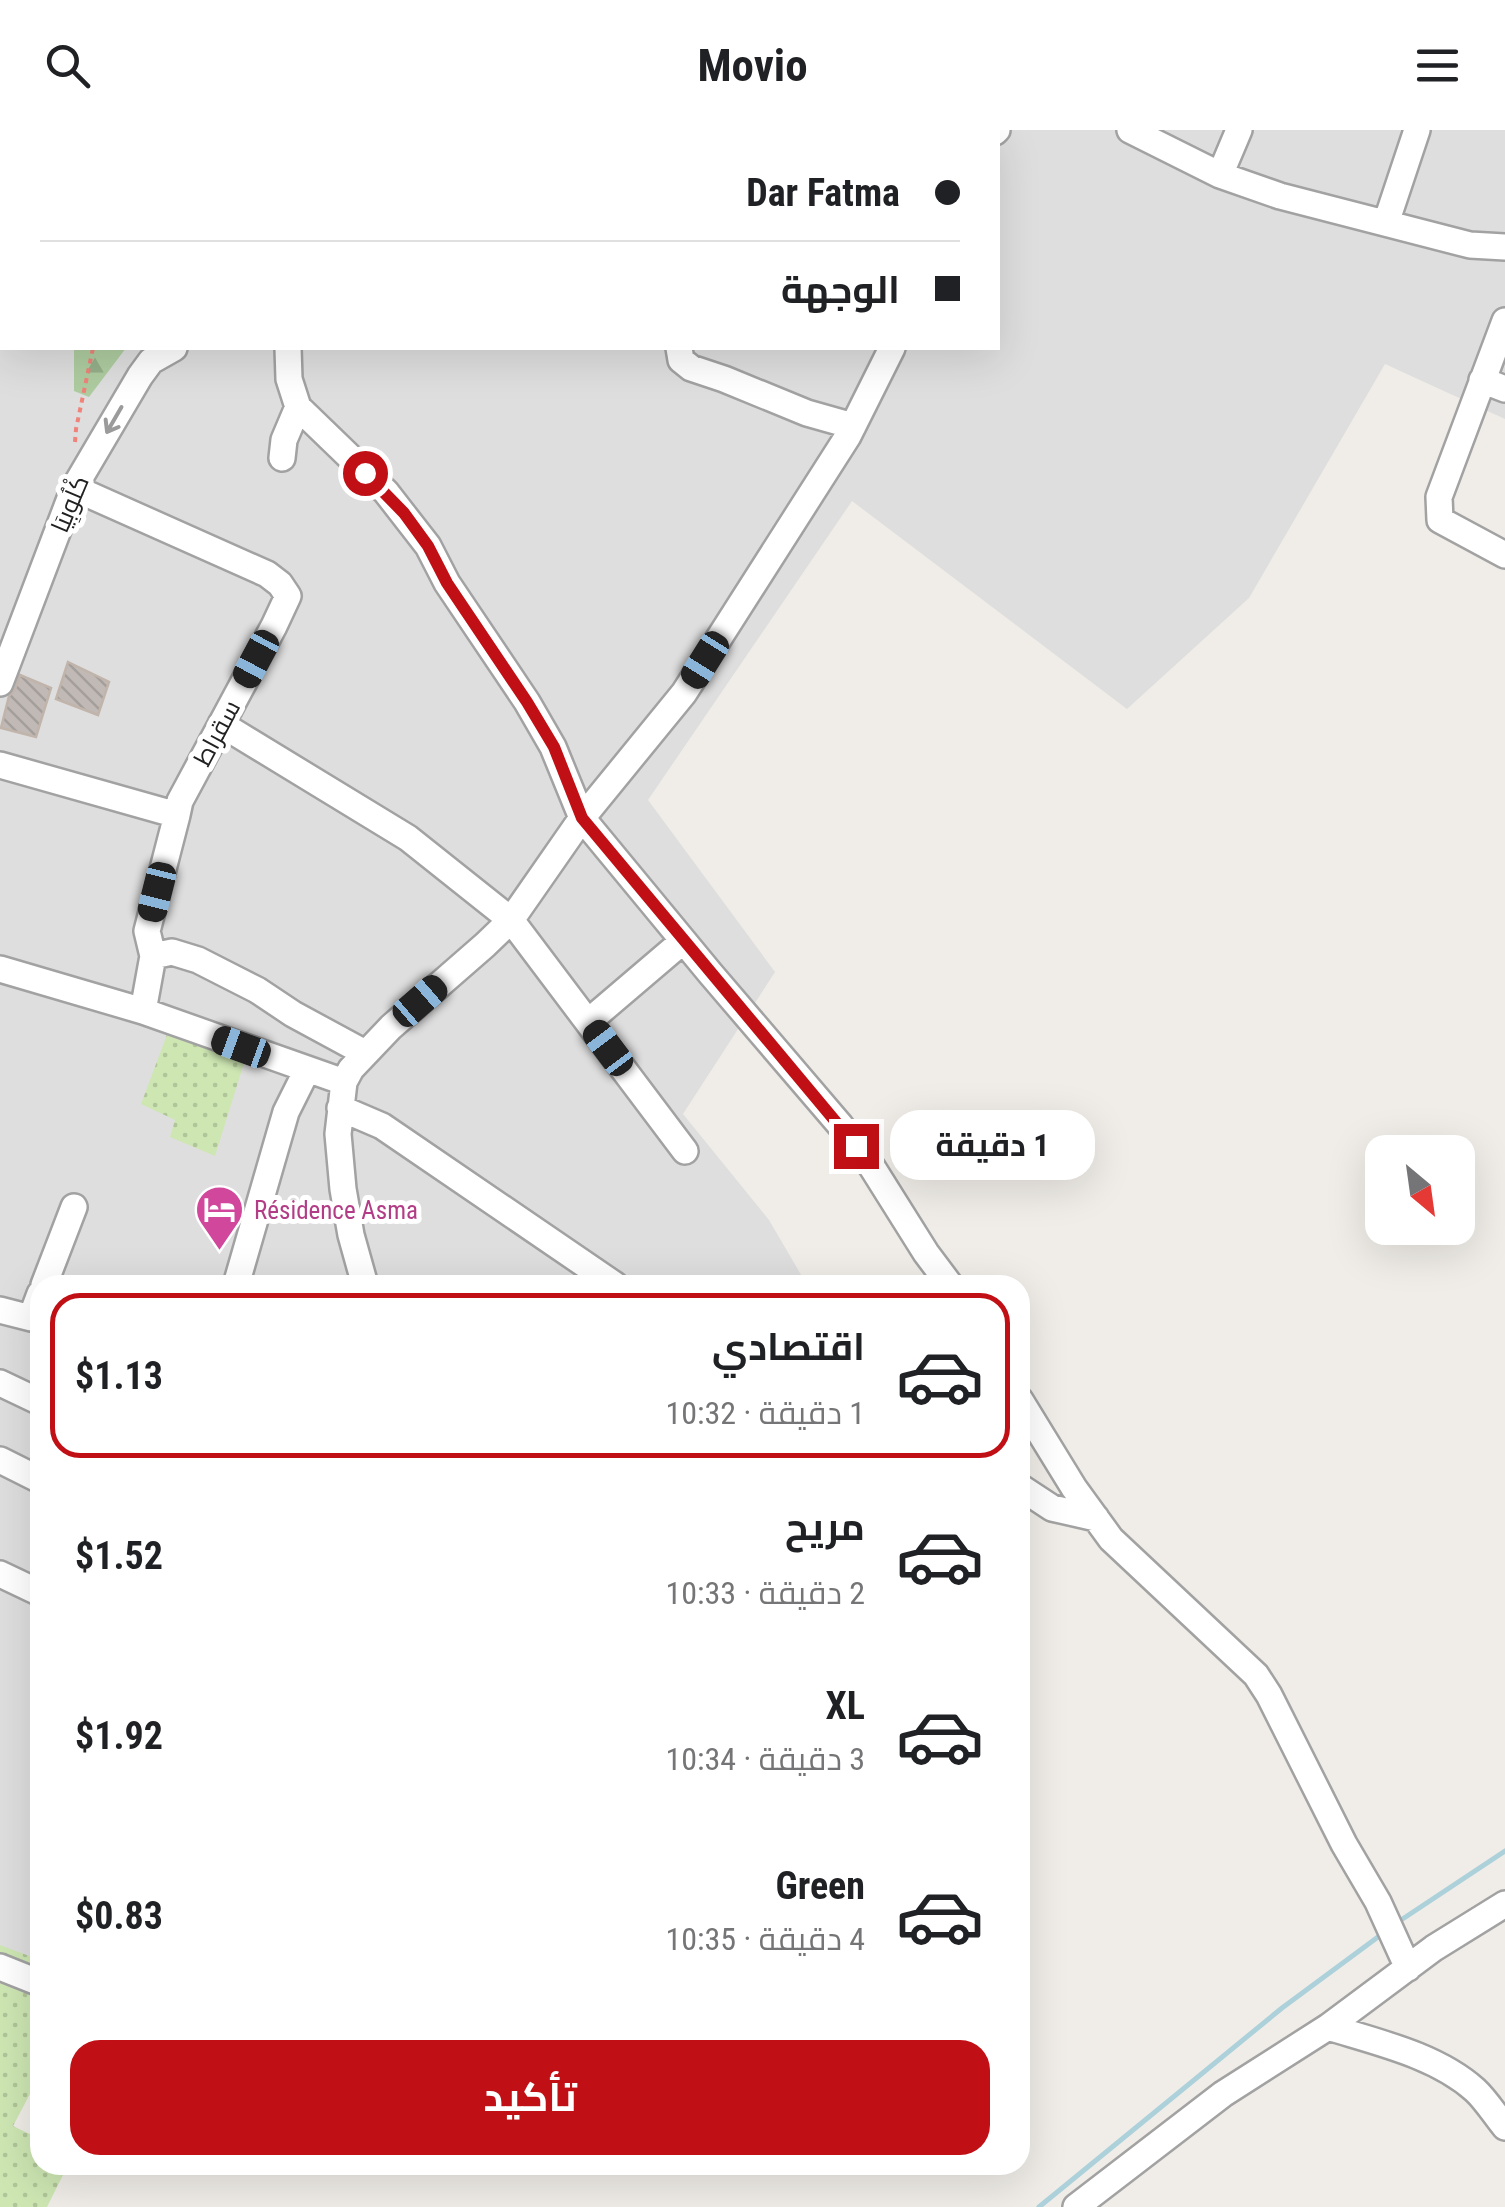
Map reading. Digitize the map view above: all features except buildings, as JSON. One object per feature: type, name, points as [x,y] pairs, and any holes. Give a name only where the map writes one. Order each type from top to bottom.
[{"type":"street","points":[[1130,130],[1220,175],[1280,196],[1470,245],[1505,247]]},
{"type":"street","points":[[1220,175],[1239,130]]},
{"type":"street","points":[[1386,223],[1417,130]]},
{"type":"street","points":[[1505,321],[1493,385],[1439,497],[1440,520],[1505,555]]},
{"type":"street","name":"كْلُوبِيَا","points":[[0,683],[80,479],[140,376],[151,361],[170,350]]},
{"type":"street","points":[[288,350],[289,379],[298,407],[386,492],[428,546],[447,583],[554,747],[582,818],[840,1126],[872,1167],[942,1275]]},
{"type":"street","points":[[678,350],[681,360],[691,368],[807,413],[853,426]]},
{"type":"street","points":[[362,1275],[342,1189],[338,1134],[342,1095],[351,1069],[391,1027],[511,920],[582,818],[684,694],[853,426],[891,350]]},
{"type":"street","points":[[282,458],[284,440],[298,407]]},
{"type":"street","name":"سقراط","points":[[80,479],[267,574],[288,596],[180,802],[147,931],[153,956],[142,1012]]},
{"type":"street","points":[[222,724],[408,838],[511,920],[686,1150]]},
{"type":"street","points":[[0,765],[177,816]]},
{"type":"street","points":[[588,1022],[683,941]]},
{"type":"street","points":[[153,956],[172,952],[198,960],[365,1053]]},
{"type":"street","points":[[0,969],[142,1012],[306,1070],[600,1275]]},
{"type":"street","points":[[239,1275],[286,1112],[306,1070]]},
{"type":"street","points":[[48,1275],[74,1206]]},
{"type":"street","points":[[0,1310],[30,1318]]},
{"type":"street","points":[[0,1382],[30,1397]]},
{"type":"street","points":[[1030,1416],[1111,1539],[1256,1676],[1378,1902],[1408,1968]]},
{"type":"street","points":[[0,1460],[30,1475]]},
{"type":"street","points":[[1030,1494],[1052,1508],[1096,1518]]},
{"type":"street","points":[[0,1574],[30,1588]]},
{"type":"street","points":[[1076,2207],[1222,2094],[1328,2027],[1434,1948],[1505,1904]]},
{"type":"street","points":[[0,1967],[30,1979]]},
{"type":"street","points":[[1328,2027],[1445,2069],[1475,2090],[1505,2127]]},
{"type":"path","points":[[80,479],[76,429],[93,350]]},
{"type":"shaded area","points":[[1000,130],[1505,130],[1505,419],[1385,364],[1249,598],[1127,709],[852,501],[648,800],[775,972],[683,1114],[769,1220],[801,1275],[30,1275],[30,2019],[0,2013],[0,350],[1000,350]]},
{"type":"green space","points":[[74,350],[124,350],[89,397],[74,391]]},
{"type":"green space","points":[[171,1024],[249,1047],[215,1156],[170,1137],[175,1120],[141,1104]]},
{"type":"green space","points":[[0,1945],[30,1956],[30,2094],[13,2126],[30,2134],[30,2175],[63,2175],[47,2207],[0,2207]]},
{"type":"waterway","points":[[1395,1924],[1505,1851]]},
{"type":"waterway","points":[[1039,2207],[1282,2008],[1382,1934]]},
{"type":"place","name":"Résidence Asma","points":[[219,1252]]},
{"type":"route","points":[[365,473],[386,492],[428,546],[447,583],[527,702],[554,747],[582,818],[856,1146]]}]
